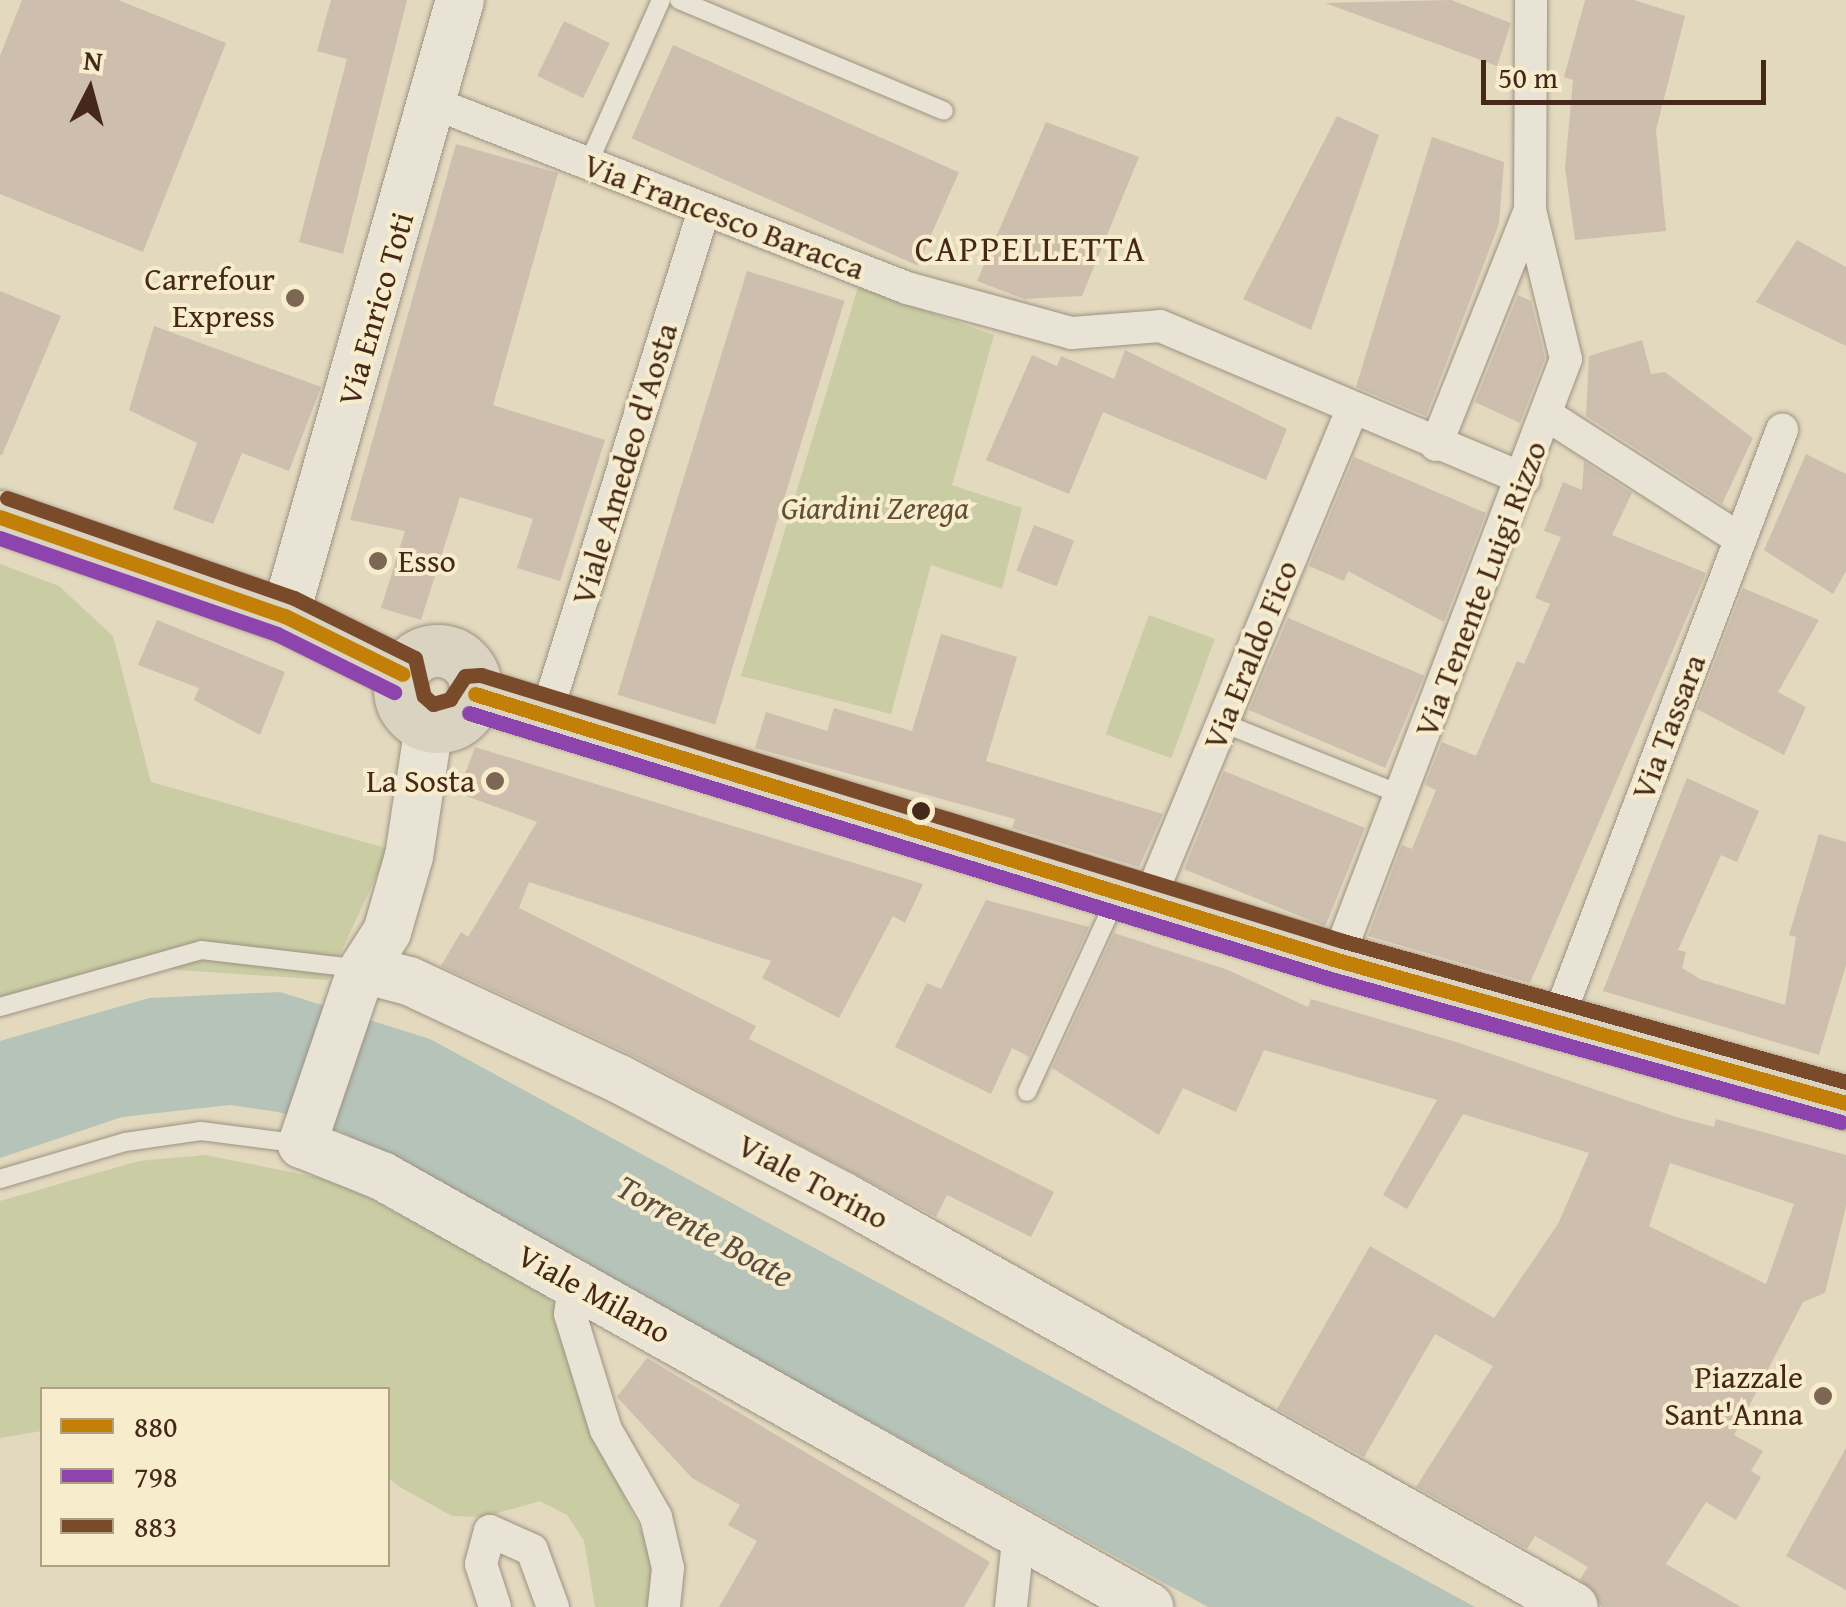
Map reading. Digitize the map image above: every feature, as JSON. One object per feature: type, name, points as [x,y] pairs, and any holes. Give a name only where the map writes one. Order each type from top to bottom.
[{"type":"main road","points":[[0,517],[284,616],[402,674]]},
{"type":"main road","points":[[430,652],[454,654],[471,671],[475,694],[464,716],[430,726],[404,706],[402,674],[430,652]]},
{"type":"main road","points":[[475,694],[1338,960],[1846,1102]]},
{"type":"street","name":"Via Enrico Toti","points":[[284,616],[436,104],[460,0]]},
{"type":"street","name":"Via Tenente Luigi Rizzo","points":[[1338,960],[1524,479],[1566,359],[1530,210],[1531,0]]},
{"type":"street","name":"Via Francesco Baracca","points":[[436,104],[703,213],[907,288],[1072,334],[1160,326],[1352,410],[1524,479]]},
{"type":"street","name":"Via Tenente Luigi Rizzo","points":[[1436,445],[1530,210]]},
{"type":"street","name":"Viale Amedeo d'Aosta","points":[[546,715],[703,213]]},
{"type":"street","name":"Via Eraldo Fico","points":[[1134,895],[1223,722],[1352,410]]},
{"type":"street","points":[[1547,415],[1740,539]]},
{"type":"street","name":"Via Tassara","points":[[1556,1024],[1782,430]]},
{"type":"street","points":[[302,1144],[409,856],[430,726]]},
{"type":"street","name":"Viale Torino","points":[[364,972],[409,981],[619,1080],[825,1187],[1574,1607]]},
{"type":"street","name":"Viale Milano","points":[[302,1144],[382,1176],[1149,1607]]},
{"type":"street","points":[[574,1282],[570,1314],[606,1430],[656,1517],[668,1568],[664,1607]]},
{"type":"street","points":[[494,1607],[481,1564],[490,1531],[532,1550],[553,1607]]},
{"type":"street","points":[[1010,1607],[1019,1532]]},
{"type":"lane","points":[[588,164],[661,0]]},
{"type":"lane","points":[[679,0],[944,111]]},
{"type":"lane","points":[[1223,722],[1402,796]]},
{"type":"lane","points":[[1028,1092],[1134,895]]},
{"type":"lane","name":"Viale Torino","points":[[0,1007],[201,950],[364,972]]},
{"type":"lane","name":"Viale Milano","points":[[0,1179],[125,1142],[201,1131],[302,1144]]},
{"type":"green space","name":"Giardini Zerega","points":[[858,287],[994,335],[952,485],[1022,508],[1002,589],[931,565],[891,714],[741,676]]},
{"type":"green space","points":[[0,564],[59,586],[113,636],[151,782],[389,849],[328,980],[164,969],[0,1016]]},
{"type":"green space","points":[[1149,615],[1215,639],[1171,758],[1106,734]]},
{"type":"green space","points":[[205,1155],[336,1181],[540,1289],[561,1313],[583,1412],[678,1607],[595,1607],[584,1541],[567,1515],[540,1501],[484,1517],[452,1516],[398,1486],[390,1479],[390,1387],[40,1387],[40,1431],[0,1438],[0,1201],[139,1161]]},
{"type":"water","name":"Torrente Boate","points":[[280,992],[430,1039],[1475,1607],[1208,1607],[340,1131],[278,1112],[230,1105],[122,1117],[0,1158],[0,1041],[149,998]]},
{"type":"building","points":[[22,0],[118,0],[226,43],[143,252],[0,194],[0,56]]},
{"type":"building","points":[[331,0],[407,0],[343,254],[299,242],[347,59],[317,51]]},
{"type":"building","points":[[1451,0],[1511,23],[1497,66],[1325,3]]},
{"type":"building","points":[[1585,0],[1634,0],[1685,16],[1656,130],[1666,231],[1575,240],[1565,168],[1573,80],[1564,77]]},
{"type":"building","points":[[564,21],[610,43],[583,98],[537,76]]},
{"type":"building","points":[[673,45],[959,172],[917,265],[632,138]]},
{"type":"building","points":[[1337,116],[1379,135],[1311,330],[1243,299]]},
{"type":"building","points":[[1046,122],[1139,157],[1082,296],[1024,299],[977,281]]},
{"type":"building","points":[[1432,137],[1504,162],[1499,224],[1426,416],[1356,387]]},
{"type":"building","points":[[456,144],[558,173],[493,405],[605,440],[560,581],[517,568],[533,519],[460,497],[421,620],[381,608],[405,531],[350,520]]},
{"type":"building","points":[[1797,240],[1846,267],[1846,346],[1756,302]]},
{"type":"building","points":[[747,271],[845,301],[715,724],[617,695]]},
{"type":"building","points":[[0,291],[61,316],[2,455],[0,455]]},
{"type":"building","points":[[1518,295],[1531,301],[1545,358],[1520,423],[1475,402]]},
{"type":"building","points":[[154,326],[321,387],[289,471],[242,453],[213,524],[173,509],[197,443],[129,410]]},
{"type":"building","points":[[1642,340],[1651,374],[1665,372],[1753,438],[1722,504],[1586,416],[1589,356]]},
{"type":"building","points":[[1125,350],[1287,429],[1266,480],[1103,412],[1069,494],[986,460],[1032,355],[1057,366],[1061,356],[1114,379]]},
{"type":"building","points":[[1806,454],[1846,474],[1846,571],[1833,594],[1764,550]]},
{"type":"building","points":[[1354,457],[1486,513],[1444,622],[1348,571],[1344,581],[1309,566]]},
{"type":"building","points":[[1584,462],[1632,493],[1612,535],[1706,573],[1530,983],[1368,936],[1402,845],[1412,849],[1436,790],[1425,785],[1442,742],[1476,756],[1517,661],[1524,664],[1550,604],[1535,598],[1561,537],[1544,531],[1563,482],[1582,490]]},
{"type":"building","points":[[1034,525],[1074,540],[1057,586],[1016,571]]},
{"type":"building","points":[[1743,588],[1819,620],[1778,692],[1806,707],[1784,755],[1697,709]]},
{"type":"building","points":[[1288,618],[1424,676],[1385,768],[1249,710]]},
{"type":"building","points":[[157,620],[285,672],[260,735],[194,700],[199,688],[138,665]]},
{"type":"building","points":[[941,634],[1017,657],[986,761],[1163,814],[1139,867],[1012,828],[1015,819],[755,748],[766,712],[827,731],[834,708],[912,731]]},
{"type":"building","points":[[475,747],[923,884],[905,923],[893,916],[839,1018],[762,978],[771,961],[529,882],[519,908],[756,1026],[749,1039],[1054,1192],[1031,1237],[947,1195],[936,1217],[632,1055],[441,966],[461,932],[468,937],[537,822],[458,793]]},
{"type":"building","points":[[1224,771],[1365,828],[1325,926],[1184,869]]},
{"type":"building","points":[[1687,778],[1759,811],[1737,862],[1721,855],[1678,950],[1686,952],[1682,968],[1700,979],[1785,1005],[1796,937],[1789,935],[1819,834],[1846,842],[1846,965],[1819,1055],[1603,991]]},
{"type":"building","points":[[986,900],[1089,927],[1029,1057],[1012,1048],[991,1094],[895,1047],[927,983],[941,989]]},
{"type":"building","points":[[1114,933],[1228,970],[1308,1007],[1311,999],[1456,1042],[1676,1117],[1714,1127],[1716,1119],[1846,1155],[1846,1206],[1825,1293],[1803,1302],[1734,1435],[1763,1451],[1751,1471],[1761,1477],[1736,1520],[1706,1502],[1666,1564],[1741,1607],[1602,1607],[1580,1579],[1588,1567],[1535,1536],[1527,1549],[1416,1487],[1493,1366],[1435,1334],[1364,1457],[1277,1409],[1370,1246],[1494,1318],[1558,1224],[1589,1153],[1463,1114],[1407,1209],[1383,1195],[1437,1100],[1264,1050],[1236,1112],[1183,1088],[1159,1135],[1052,1068]],"holes":[[[1670,1163],[1794,1204],[1766,1284],[1649,1226]]]},
{"type":"building","points":[[647,1358],[990,1562],[964,1607],[719,1607],[757,1541],[728,1525],[740,1505],[692,1478],[617,1397]]},
{"type":"building","points":[[1846,1448],[1846,1590],[1786,1556]]},
{"type":"transit line","name":"883","points":[[7,498],[294,598],[415,658],[424,696],[433,704],[450,699],[465,676],[481,675],[1343,941],[1846,1082]]},
{"type":"transit line","name":"880","points":[[0,517],[285,616],[403,674]]},
{"type":"transit line","name":"798","points":[[0,538],[277,634],[394,692]]},
{"type":"transit line","name":"880","points":[[475,694],[1337,960],[1846,1103]]},
{"type":"transit line","name":"798","points":[[469,713],[1331,979],[1841,1122]]},
{"type":"place","name":"Carrefour Express","points":[[295,298]]},
{"type":"place","name":"Esso","points":[[378,561]]},
{"type":"place","name":"La Sosta","points":[[495,781]]},
{"type":"place","name":"Piazzale Sant'Anna","points":[[1823,1396]]},
{"type":"district","name":"CAPPELLETTA","points":[[1031,249]]}]
